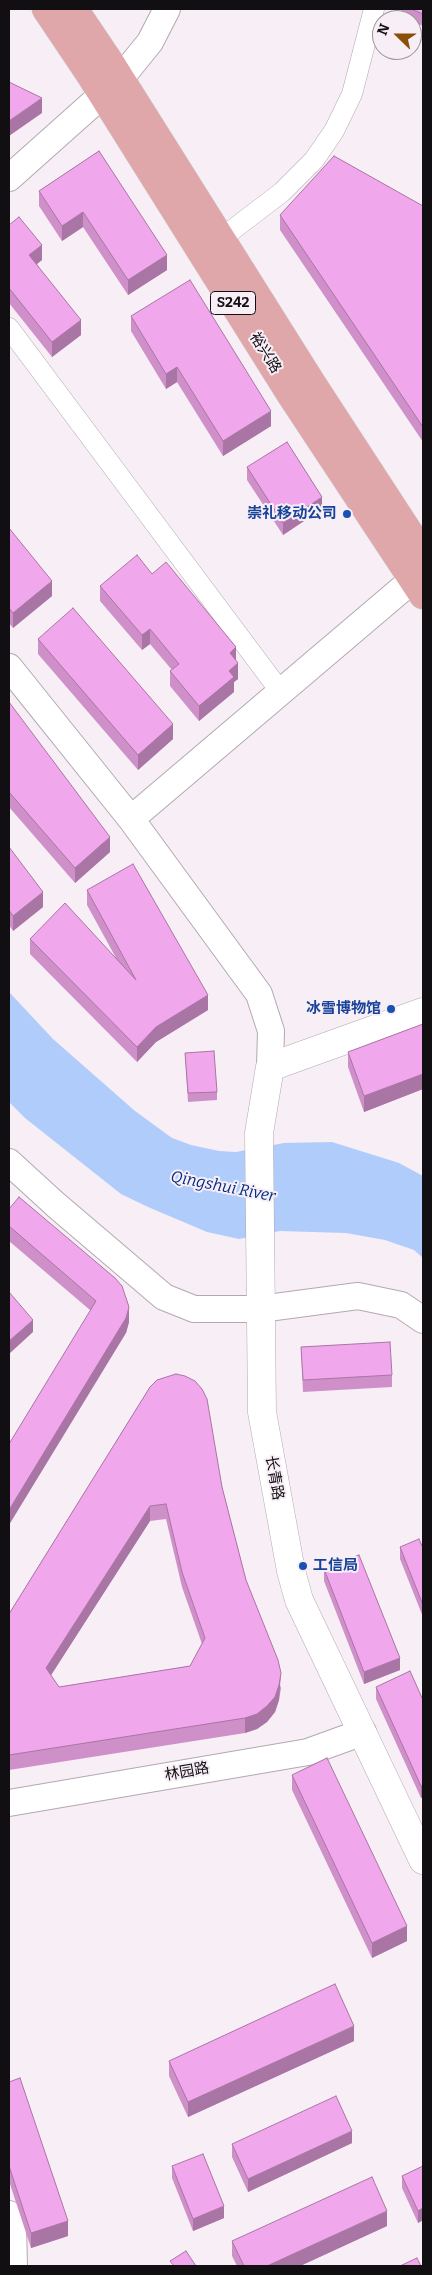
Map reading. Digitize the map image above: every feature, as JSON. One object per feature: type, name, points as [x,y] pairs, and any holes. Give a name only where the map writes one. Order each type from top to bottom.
[{"type":"main road","name":"裕兴路","points":[[46,9],[111,86]]},
{"type":"main road","name":"裕兴路","points":[[74,9],[111,86],[212,246],[361,503],[420,581]]},
{"type":"main road","name":"裕兴路","points":[[212,246],[311,382],[423,554]]},
{"type":"main road","points":[[270,1067],[423,1012]]},
{"type":"main road","name":"长青路","points":[[270,1067],[260,1133],[262,1412],[291,1571],[299,1600],[423,1860]]},
{"type":"street","points":[[9,178],[111,86],[150,42],[167,9]]},
{"type":"street","points":[[212,246],[289,185],[314,160],[334,131],[352,94],[374,9]]},
{"type":"street","points":[[9,328],[280,691]]},
{"type":"street","points":[[131,819],[280,691],[420,581]]},
{"type":"street","points":[[9,667],[131,819],[259,994],[272,1031],[270,1067]]},
{"type":"street","points":[[9,1162],[56,1205],[164,1297],[194,1309],[260,1309],[358,1296],[401,1305],[423,1320]]},
{"type":"street","name":"林园路","points":[[9,1803],[308,1752],[363,1732]]},
{"type":"street","points":[[9,2214],[13,2226],[14,2266]]},
{"type":"water","name":"Qingshui River","points":[[9,992],[53,1039],[135,1111],[172,1138],[191,1145],[219,1151],[236,1152],[284,1143],[332,1142],[399,1163],[423,1176],[423,1258],[414,1250],[385,1240],[346,1233],[280,1231],[239,1239],[207,1232],[121,1194],[25,1118],[9,1102]]},
{"type":"building","points":[[9,82],[42,98],[9,121]]},
{"type":"building","points":[[99,151],[167,255],[128,280],[83,212],[62,226],[39,191]]},
{"type":"building","points":[[334,156],[423,206],[423,427],[280,215]]},
{"type":"building","points":[[19,217],[42,245],[29,255],[81,320],[52,342],[9,288],[9,225]]},
{"type":"building","points":[[190,280],[271,411],[223,441],[177,367],[166,374],[131,316]]},
{"type":"building","points":[[287,442],[322,497],[283,523],[247,467]]},
{"type":"building","points":[[9,528],[52,581],[13,613],[9,608]]},
{"type":"building","points":[[137,555],[152,574],[166,562],[236,647],[230,653],[238,663],[229,671],[234,677],[199,706],[170,671],[179,664],[150,629],[142,635],[100,586]]},
{"type":"building","points":[[73,608],[173,724],[138,755],[38,639]]},
{"type":"building","points":[[9,702],[110,837],[75,868],[9,792]]},
{"type":"building","points":[[9,847],[43,892],[13,916],[9,910]]},
{"type":"building","points":[[133,864],[208,995],[156,1027],[137,1047],[30,939],[65,903],[136,980],[87,890]]},
{"type":"building","points":[[423,1024],[423,1074],[364,1096],[348,1052]]},
{"type":"building","points":[[214,1051],[217,1092],[188,1093],[185,1053]]},
{"type":"building","points":[[19,1197],[115,1278],[122,1286],[129,1307],[126,1318],[9,1510],[9,1444],[96,1301],[9,1226],[9,1209]]},
{"type":"building","points":[[9,1292],[33,1320],[9,1341]]},
{"type":"building","points":[[390,1342],[392,1375],[303,1380],[301,1347]]},
{"type":"building","points":[[176,1374],[185,1376],[195,1381],[207,1399],[222,1487],[246,1580],[278,1660],[281,1673],[275,1697],[257,1714],[245,1718],[9,1755],[9,1614],[150,1387],[157,1380]],"holes":[[[166,1504],[182,1572],[205,1638],[190,1666],[59,1687],[46,1668],[150,1506]]]},
{"type":"building","points":[[419,1539],[423,1548],[423,1605],[400,1547]]},
{"type":"building","points":[[359,1555],[400,1658],[364,1672],[324,1569]]},
{"type":"building","points":[[410,1671],[423,1700],[423,1785],[421,1786],[376,1687]]},
{"type":"building","points":[[327,1758],[407,1926],[372,1943],[292,1775]]},
{"type":"building","points":[[335,1984],[354,2026],[188,2102],[169,2061]]},
{"type":"building","points":[[20,2078],[68,2221],[31,2233],[9,2166],[9,2082]]},
{"type":"building","points":[[336,2096],[352,2131],[248,2179],[232,2144]]},
{"type":"building","points":[[203,2154],[224,2206],[193,2219],[172,2166]]},
{"type":"building","points":[[423,2166],[423,2208],[418,2211],[402,2176]]},
{"type":"building","points":[[372,2177],[387,2211],[267,2266],[244,2266],[232,2241]]},
{"type":"building","points":[[186,2251],[196,2266],[174,2266],[170,2261]]},
{"type":"building","points":[[417,2258],[421,2266],[400,2266]]},
{"type":"place","name":"崇礼移动公司","points":[[347,514]]},
{"type":"place","name":"冰雪博物馆","points":[[391,1009]]},
{"type":"place","name":"工信局","points":[[303,1566]]}]
